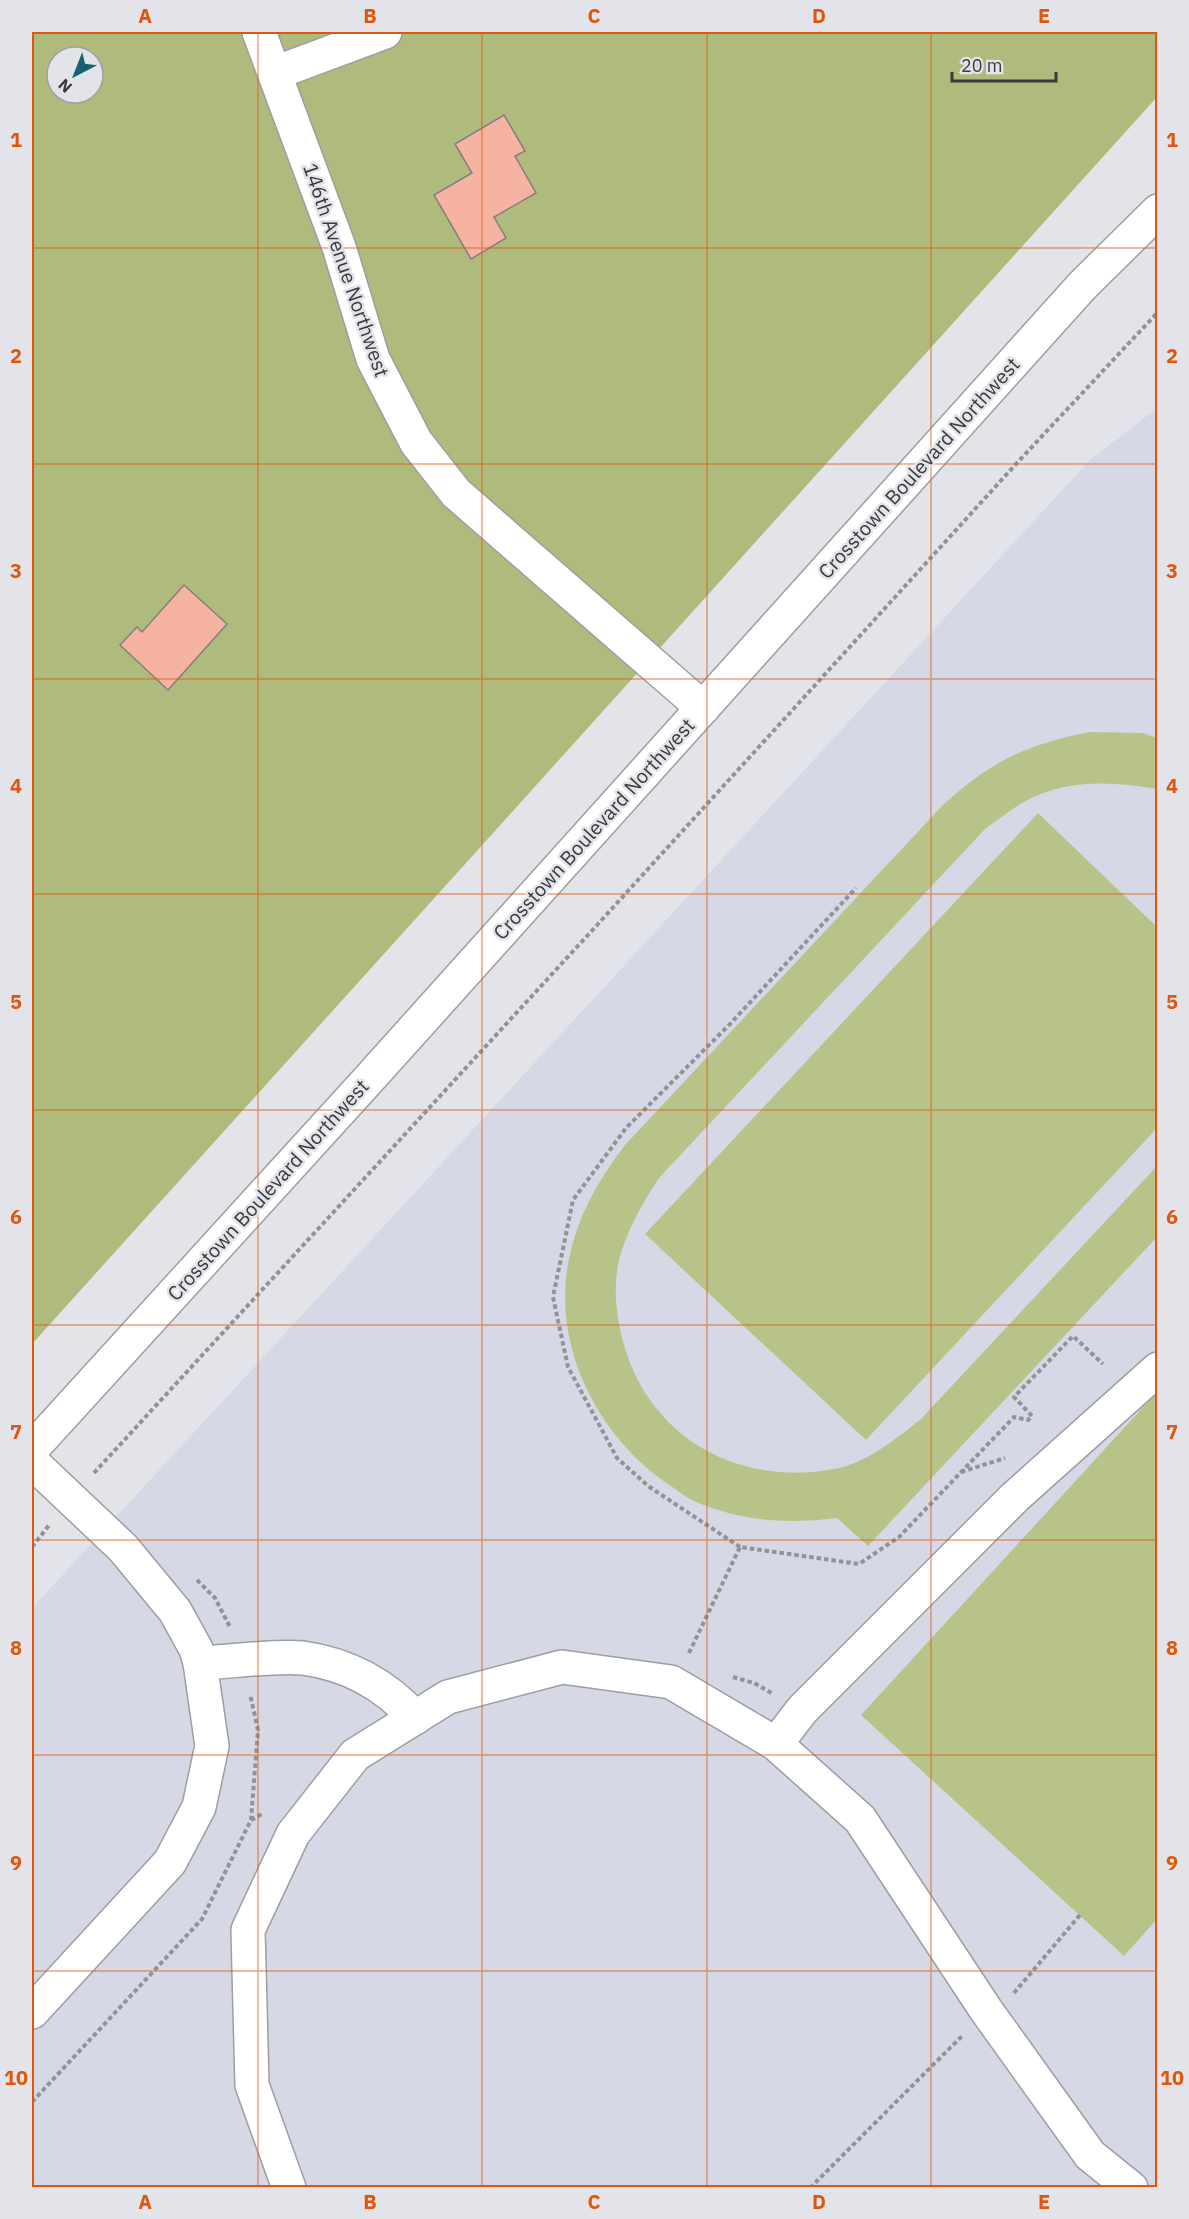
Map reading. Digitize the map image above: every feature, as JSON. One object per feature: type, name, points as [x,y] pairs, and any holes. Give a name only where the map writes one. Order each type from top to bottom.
[{"type":"street","name":"146th Avenue Northwest","points":[[259,32],[339,247],[373,359],[416,442],[456,494],[703,708]]},
{"type":"street","points":[[275,73],[385,32]]},
{"type":"street","name":"Crosstown Boulevard Northwest","points":[[32,1449],[1082,286],[1158,212]]},
{"type":"street","points":[[776,1744],[802,1710],[1015,1497],[1158,1369]]},
{"type":"street","points":[[32,1462],[123,1548],[175,1611],[196,1649],[200,1663],[212,1746],[199,1807],[170,1862],[32,2012]]},
{"type":"street","points":[[200,1663],[302,1658],[353,1671],[396,1697],[415,1718]]},
{"type":"street","points":[[289,2187],[252,2085],[249,1930],[293,1834],[354,1755],[448,1697],[562,1667],[671,1682],[776,1744],[860,1819],[986,2010],[1090,2155],[1131,2187]]},
{"type":"path","points":[[94,1473],[1016,464],[1158,312]]},
{"type":"path","points":[[856,888],[730,1024],[626,1128],[573,1200],[554,1297],[568,1367],[617,1458],[648,1486],[740,1547],[859,1564],[899,1537],[1014,1417],[1028,1420],[1032,1416],[1014,1397],[1073,1336],[1103,1364]]},
{"type":"path","points":[[960,1473],[1012,1455]]},
{"type":"path","points":[[32,1547],[53,1520]]},
{"type":"path","points":[[685,1662],[740,1547]]},
{"type":"path","points":[[724,1674],[754,1683],[802,1710]]},
{"type":"path","points":[[251,1821],[263,1814],[270,1806]]},
{"type":"path","points":[[810,2187],[954,2045],[986,2010],[1014,1993],[1080,1915]]},
{"type":"path","points":[[1007,1983],[1014,1993]]},
{"type":"shaded area","points":[[1157,408],[1157,2187],[32,2187],[32,1608],[1090,460]]},
{"type":"green space","points":[[32,32],[1157,32],[1157,97],[32,1344]]},
{"type":"green space","points":[[1090,732],[1143,733],[1157,738],[1157,789],[1106,784],[1073,785],[1040,794],[1024,802],[985,829],[659,1178],[626,1238],[617,1270],[616,1301],[623,1341],[635,1375],[653,1404],[675,1428],[702,1448],[732,1462],[764,1470],[798,1473],[834,1469],[869,1456],[920,1420],[1157,1166],[1157,1237],[868,1546],[837,1518],[800,1521],[765,1520],[712,1508],[691,1499],[642,1463],[619,1439],[599,1411],[583,1382],[572,1350],[566,1317],[566,1284],[575,1235],[592,1195],[625,1145],[942,806],[977,777],[1010,757],[1046,743]]},
{"type":"green space","points":[[1038,813],[1157,927],[1157,1128],[866,1440],[645,1234]]},
{"type":"green space","points":[[1157,1392],[1157,1919],[1124,1956],[861,1715]]},
{"type":"building","points":[[504,115],[525,151],[515,156],[536,193],[494,217],[506,238],[471,259],[434,195],[472,173],[455,144]]},
{"type":"building","points":[[184,585],[227,624],[168,690],[120,645],[137,627],[142,632]]}]
